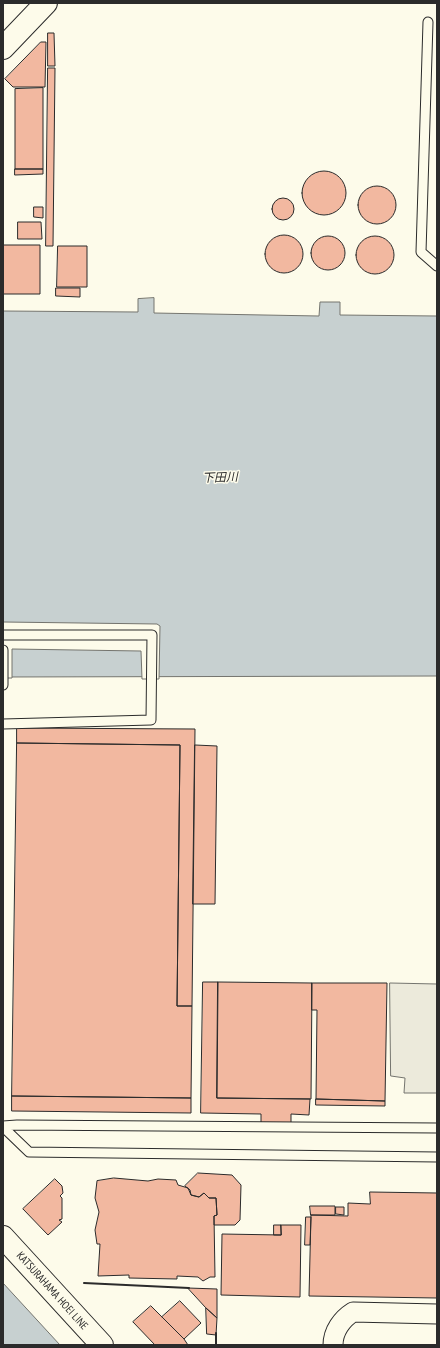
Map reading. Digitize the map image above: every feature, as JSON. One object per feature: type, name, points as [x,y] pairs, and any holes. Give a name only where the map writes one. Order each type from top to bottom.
[{"type":"main road","points":[[3,48],[46,3]]},
{"type":"main road","name":"KATSURAHAMA HOEI LINE","points":[[3,1237],[102,1345]]},
{"type":"street","points":[[333,1345],[333,1338],[340,1324],[345,1317],[354,1312],[437,1314]]},
{"type":"lane","points":[[428,22],[421,252],[437,266]]},
{"type":"lane","points":[[3,636],[152,635],[151,720],[3,724]]},
{"type":"lane","points":[[3,650],[3,685]]},
{"type":"lane","points":[[3,1126],[17,1124],[437,1128]]},
{"type":"lane","points":[[3,1126],[29,1152],[437,1157]]},
{"type":"shaded area","points":[[390,983],[437,984],[437,1093],[404,1093],[405,1078],[391,1076]]},
{"type":"water","name":"下田川","points":[[154,298],[154,313],[319,316],[320,302],[340,302],[340,315],[437,316],[437,676],[3,677],[3,311],[138,312],[138,299]]},
{"type":"water","points":[[3,1283],[60,1345],[3,1345]]},
{"type":"pier","points":[[3,622],[157,624],[160,626],[159,679],[142,679],[141,651],[12,649],[12,678],[3,678]]},
{"type":"building","points":[[48,33],[54,33],[55,66],[48,66]]},
{"type":"building","points":[[41,42],[46,42],[45,87],[13,87],[5,79]]},
{"type":"building","points":[[48,68],[55,68],[53,246],[46,246]]},
{"type":"building","points":[[43,88],[43,169],[15,169],[15,89]]},
{"type":"building","points":[[15,169],[43,169],[43,174],[15,175]]},
{"type":"building","points":[[320,171],[328,171],[333,172],[340,177],[345,184],[345,202],[340,209],[333,214],[320,215],[312,212],[305,205],[302,197],[302,189],[305,181],[312,174]]},
{"type":"building","points":[[373,186],[381,186],[388,189],[393,194],[396,205],[393,216],[388,221],[381,224],[373,224],[366,221],[361,216],[358,209],[358,201],[361,194],[366,189]]},
{"type":"building","points":[[283,198],[291,201],[294,209],[291,217],[283,220],[275,217],[272,209],[275,201]]},
{"type":"building","points":[[34,207],[43,207],[43,218],[34,217]]},
{"type":"building","points":[[18,222],[41,222],[42,239],[18,239]]},
{"type":"building","points":[[280,235],[288,235],[295,238],[300,243],[303,254],[300,265],[295,270],[288,273],[280,273],[273,270],[268,265],[265,258],[265,250],[268,243],[273,238]]},
{"type":"building","points":[[325,236],[331,236],[335,237],[342,243],[345,253],[344,260],[338,267],[331,270],[325,270],[321,269],[314,263],[311,256],[311,250],[312,246],[318,239]]},
{"type":"building","points":[[371,236],[379,236],[386,239],[391,244],[394,255],[391,266],[386,271],[379,274],[371,274],[364,271],[359,266],[356,259],[356,251],[359,244],[364,239]]},
{"type":"building","points":[[3,245],[40,245],[40,294],[3,294]]},
{"type":"building","points":[[58,246],[87,246],[87,287],[57,287]]},
{"type":"building","points":[[56,288],[80,288],[80,297],[56,296]]},
{"type":"building","points":[[17,728],[195,729],[192,1006],[177,1006],[180,745],[17,743]]},
{"type":"building","points":[[17,743],[180,745],[177,1006],[192,1006],[191,1098],[12,1096]]},
{"type":"building","points":[[195,745],[217,746],[215,904],[193,904]]},
{"type":"building","points":[[203,982],[218,982],[217,1098],[310,1099],[309,1115],[291,1114],[291,1123],[261,1123],[261,1114],[201,1113]]},
{"type":"building","points":[[218,982],[312,983],[311,1099],[217,1098]]},
{"type":"building","points":[[312,983],[387,983],[385,1101],[316,1099],[317,1010],[312,1010]]},
{"type":"building","points":[[12,1096],[191,1098],[191,1113],[12,1111]]},
{"type":"building","points":[[316,1099],[385,1101],[385,1106],[316,1105]]},
{"type":"building","points":[[198,1173],[232,1175],[241,1185],[240,1220],[235,1225],[214,1225],[214,1216],[217,1215],[216,1198],[209,1198],[204,1193],[199,1197],[191,1195],[190,1190],[185,1186]]},
{"type":"building","points":[[114,1178],[148,1181],[158,1179],[176,1180],[178,1185],[188,1188],[191,1195],[199,1197],[204,1193],[209,1198],[216,1198],[217,1215],[214,1216],[215,1277],[210,1277],[203,1281],[198,1277],[177,1276],[177,1279],[129,1278],[129,1275],[98,1276],[100,1244],[97,1244],[95,1230],[99,1212],[95,1198],[97,1181]]},
{"type":"building","points":[[55,1179],[62,1186],[63,1193],[60,1196],[62,1198],[62,1219],[59,1220],[62,1222],[48,1235],[23,1209]]},
{"type":"building","points":[[370,1192],[437,1193],[437,1298],[309,1296],[311,1215],[348,1216],[348,1203],[370,1204]]},
{"type":"building","points":[[310,1206],[335,1206],[335,1215],[311,1215]]},
{"type":"building","points":[[336,1207],[344,1207],[344,1215],[336,1214]]},
{"type":"building","points":[[306,1217],[311,1217],[310,1245],[305,1245]]},
{"type":"building","points":[[274,1225],[281,1225],[281,1235],[274,1235]]},
{"type":"building","points":[[281,1225],[301,1225],[300,1297],[221,1295],[222,1234],[281,1235]]},
{"type":"building","points":[[188,1288],[217,1289],[217,1318],[206,1308]]},
{"type":"building","points":[[180,1301],[201,1323],[184,1339],[162,1317]]},
{"type":"building","points":[[151,1306],[184,1339],[188,1345],[155,1345],[133,1322]]},
{"type":"building","points":[[206,1308],[217,1318],[216,1335],[207,1334]]},
{"type":"wall","points":[[84,1283],[189,1288]]},
{"type":"wall","points":[[216,1333],[216,1345]]}]
